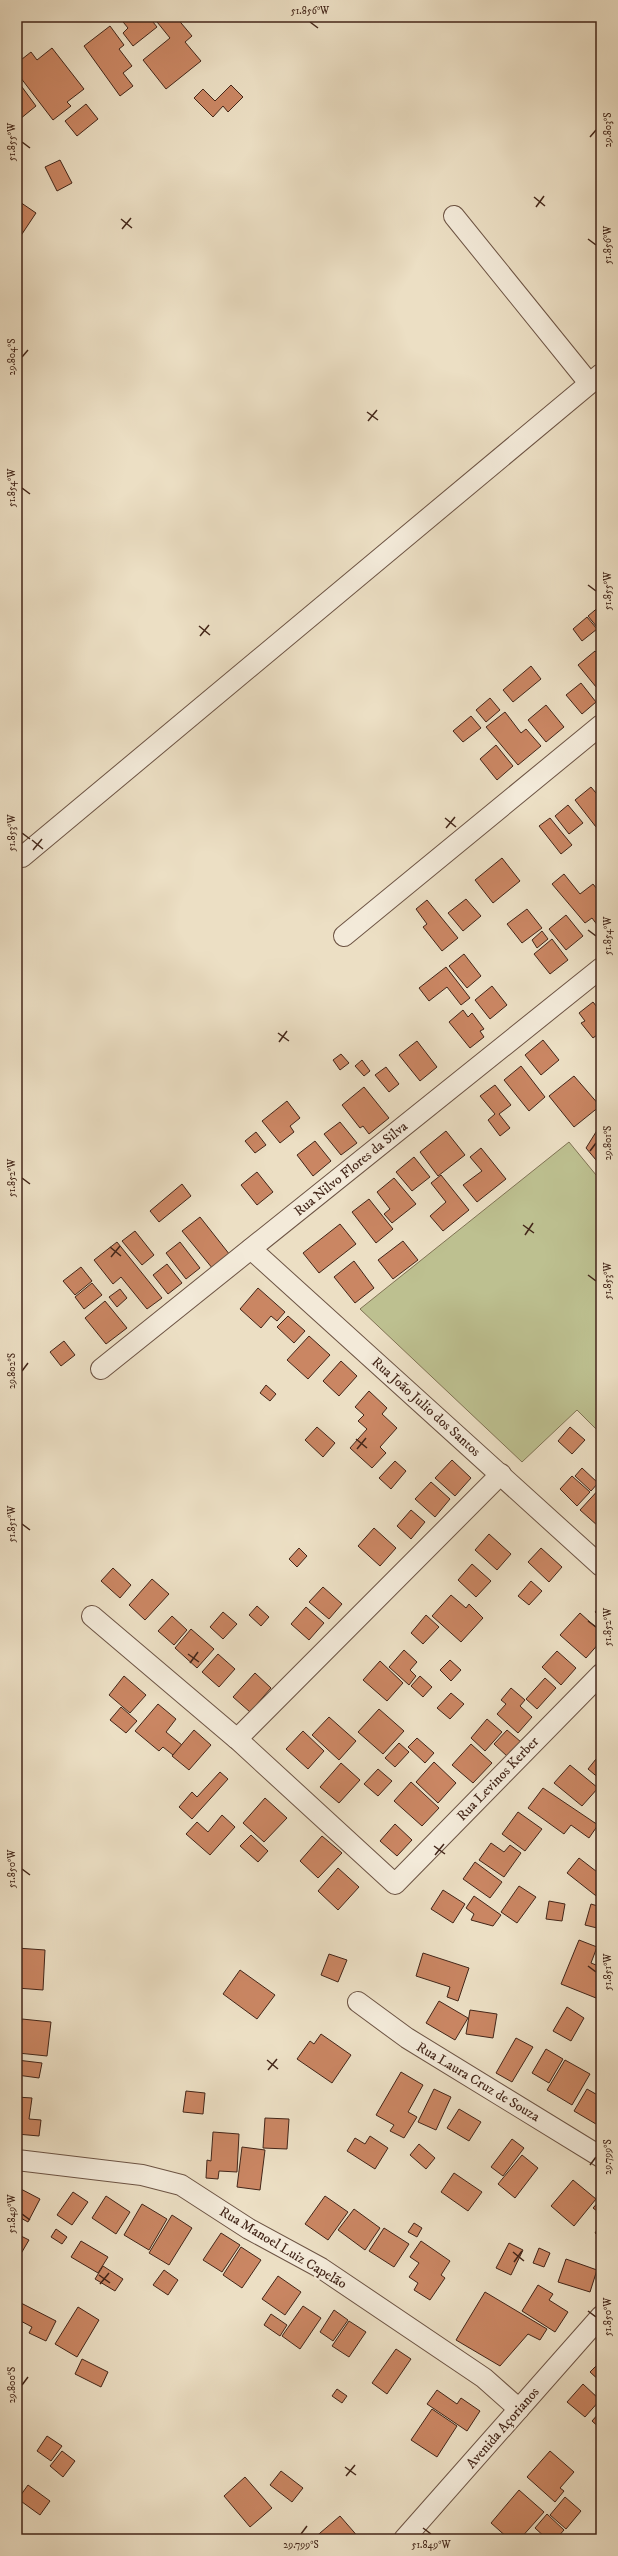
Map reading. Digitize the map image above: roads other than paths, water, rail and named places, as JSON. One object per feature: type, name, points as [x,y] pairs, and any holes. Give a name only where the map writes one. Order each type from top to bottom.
[{"type":"street","points":[[22,856],[595,378],[454,216]]},
{"type":"street","points":[[344,936],[601,725]]},
{"type":"street","name":"Rua Nilvo Flores da Silva","points":[[101,1369],[601,968]]},
{"type":"street","name":"Rua João Julio dos Santos","points":[[251,1249],[601,1566]]},
{"type":"street","points":[[92,1616],[237,1738],[501,1474]]},
{"type":"street","name":"Rua Levinos Kerber","points":[[237,1738],[395,1884],[601,1674]]},
{"type":"street","name":"Rua Laura Cruz de Souza","points":[[358,2002],[407,2038],[601,2157]]},
{"type":"street","name":"Rua Manoel Luiz Capelão","points":[[17,2160],[142,2175],[181,2185],[248,2229],[322,2268],[484,2378],[520,2409]]},
{"type":"street","name":"Avenida Açorianos","points":[[404,2539],[601,2316]]}]
